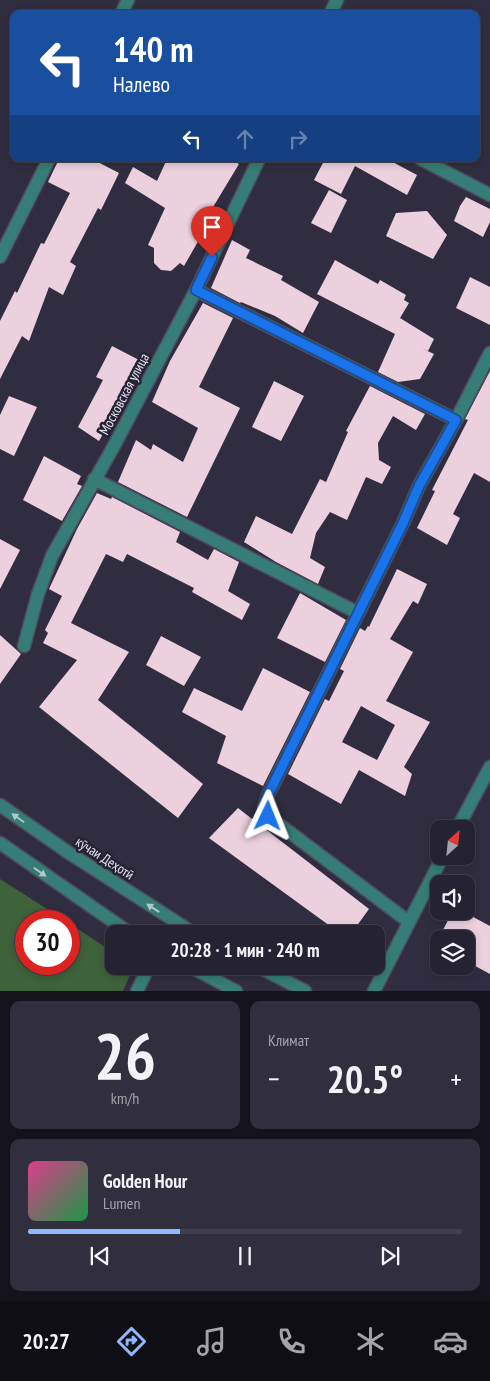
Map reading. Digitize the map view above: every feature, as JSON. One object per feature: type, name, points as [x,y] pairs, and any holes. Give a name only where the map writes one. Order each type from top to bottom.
[{"type":"street","points":[[0,257],[48,162]]},
{"type":"street","name":"Московская улица","points":[[24,646],[38,594],[52,556],[196,290],[258,162]]},
{"type":"street","points":[[427,162],[490,195]]},
{"type":"street","points":[[196,290],[456,420]]},
{"type":"street","points":[[409,922],[268,816],[264,807],[267,797],[403,523],[419,486],[456,420],[490,353]]},
{"type":"street","points":[[94,479],[358,613]]},
{"type":"street","points":[[462,820],[490,767]]},
{"type":"street","name":"кӯчаи Деҳотӣ","points":[[0,805],[69,853],[181,925]]},
{"type":"street","points":[[0,844],[117,925]]},
{"type":"street","points":[[374,991],[438,865]]},
{"type":"street","points":[[137,991],[144,975]]},
{"type":"street","points":[[206,975],[236,991]]},
{"type":"street","points":[[274,975],[305,991]]},
{"type":"green space","points":[[0,879],[49,910],[15,910],[15,975],[80,975],[80,930],[105,947],[105,975],[130,975],[123,991],[0,991]]},
{"type":"building","points":[[58,162],[98,162],[119,173],[101,210],[98,208],[70,262],[76,266],[63,295],[49,287],[29,341],[22,336],[0,379],[0,321],[15,291],[17,293],[41,243],[44,244],[70,193],[48,182]]},
{"type":"building","points":[[166,162],[235,162],[239,164],[204,222],[208,224],[184,266],[180,263],[171,271],[161,270],[154,263],[154,248],[148,245],[165,208],[125,183],[133,167],[157,181]]},
{"type":"building","points":[[323,162],[393,162],[417,175],[407,195],[355,166],[341,194],[314,180]]},
{"type":"building","points":[[329,190],[347,200],[331,233],[311,223]]},
{"type":"building","points":[[466,197],[490,209],[490,222],[483,237],[454,221]]},
{"type":"building","points":[[427,211],[447,235],[433,259],[386,236],[396,213]]},
{"type":"building","points":[[232,240],[250,250],[246,258],[283,276],[281,280],[319,302],[303,333],[275,316],[240,303],[211,288]]},
{"type":"building","points":[[335,260],[378,284],[380,280],[406,295],[404,300],[409,303],[400,318],[434,339],[428,351],[421,348],[434,354],[420,379],[398,382],[378,372],[395,334],[317,294]]},
{"type":"building","points":[[470,277],[490,287],[490,325],[456,308]]},
{"type":"building","points":[[203,303],[233,318],[199,387],[240,408],[187,517],[118,482],[136,440],[151,450],[153,444],[183,462],[198,428],[152,402],[170,361]]},
{"type":"building","points":[[112,346],[143,362],[99,441],[78,427],[103,380],[96,377]]},
{"type":"building","points":[[490,371],[490,482],[474,473],[453,514],[460,518],[447,545],[417,528],[435,491],[432,490],[468,420],[465,419]]},
{"type":"building","points":[[274,381],[304,396],[281,441],[252,427]]},
{"type":"building","points":[[370,386],[425,414],[416,430],[393,416],[378,443],[379,460],[391,467],[382,484],[366,477],[347,520],[330,512],[316,533],[310,558],[325,567],[318,584],[276,562],[244,542],[256,516],[292,534],[320,479],[326,482],[348,432],[346,431]]},
{"type":"building","points":[[9,396],[37,407],[14,456],[0,449],[0,415]]},
{"type":"building","points":[[44,456],[81,476],[77,484],[82,486],[62,521],[23,500]]},
{"type":"building","points":[[97,493],[111,499],[112,497],[180,532],[176,542],[208,560],[214,549],[239,562],[228,591],[250,604],[242,620],[192,592],[194,588],[127,554],[123,562],[106,554],[71,623],[129,652],[98,700],[203,784],[178,818],[39,707],[77,660],[43,643],[48,633],[45,630],[62,596],[49,589],[77,529]]},
{"type":"building","points":[[0,539],[20,550],[0,589]]},
{"type":"building","points":[[397,569],[427,584],[418,604],[413,601],[390,639],[413,652],[386,701],[430,722],[404,767],[412,774],[405,796],[359,770],[341,804],[288,774],[325,699],[329,701],[344,671],[340,669],[360,628],[365,631],[369,627]],"holes":[[[361,706],[395,725],[377,760],[342,742]]]},
{"type":"building","points":[[300,593],[346,620],[325,662],[277,638]]},
{"type":"building","points":[[0,635],[21,654],[0,684]]},
{"type":"building","points":[[161,636],[201,657],[184,686],[146,665]]},
{"type":"building","points":[[263,668],[310,692],[263,786],[217,763],[226,736],[182,712],[194,688],[242,711]]},
{"type":"building","points":[[238,808],[369,909],[357,925],[329,925],[209,838]]},
{"type":"building","points":[[475,918],[490,926],[490,974],[475,966],[475,930],[443,930],[448,920],[475,920]]},
{"type":"route","points":[[212,257],[196,290],[456,420],[419,486],[403,523],[267,797],[264,807],[268,816]]}]
